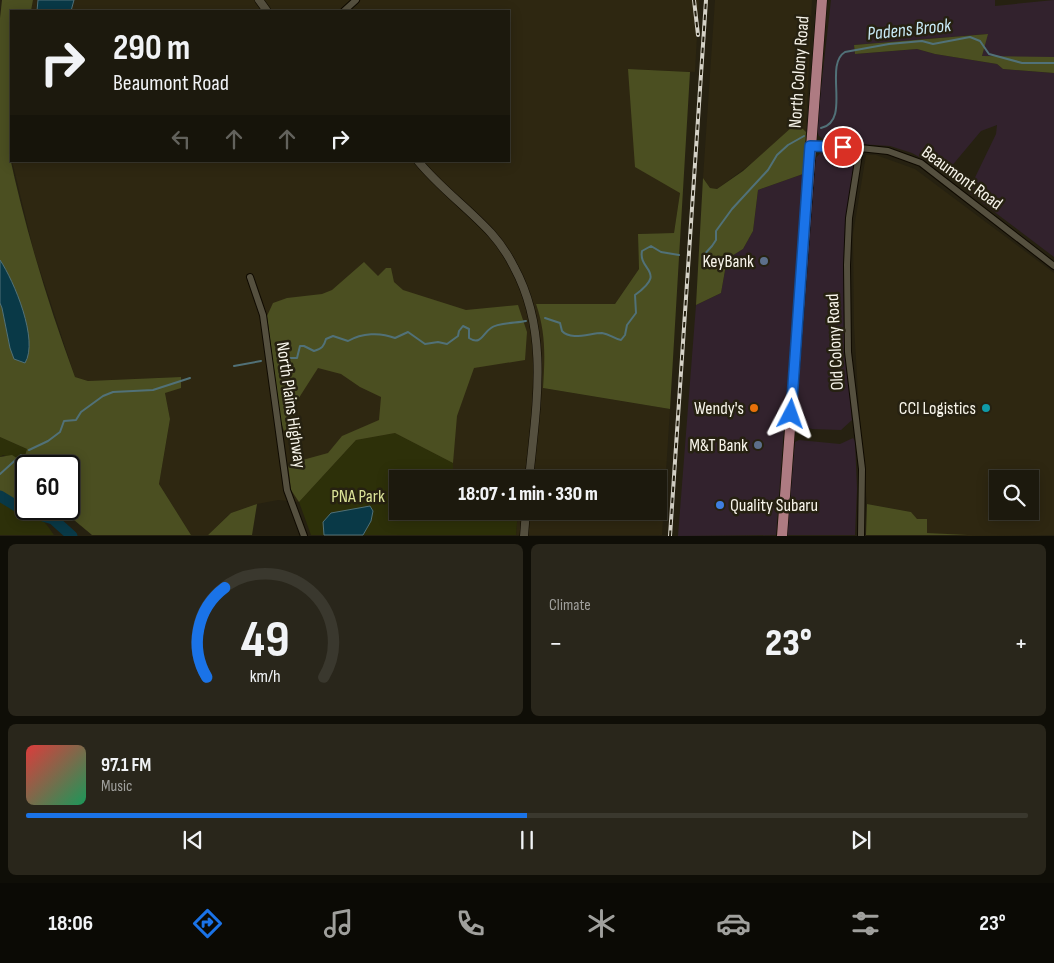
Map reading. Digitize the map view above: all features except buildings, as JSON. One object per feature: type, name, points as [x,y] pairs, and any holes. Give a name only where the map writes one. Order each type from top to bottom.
[{"type":"main road","name":"North Colony Road","points":[[782,536],[822,0]]},
{"type":"street","points":[[345,10],[356,0]]},
{"type":"street","name":"Beaumont Road","points":[[810,146],[860,148],[888,152],[921,163],[1054,266]]},
{"type":"street","name":"Old Colony Road","points":[[860,148],[850,218],[847,264],[848,352],[862,470],[861,536]]},
{"type":"street","points":[[419,162],[492,234],[508,256],[528,296],[535,322],[538,350],[538,379],[530,470]]},
{"type":"street","name":"North Plains Highway","points":[[250,277],[263,315],[287,490],[304,536]]},
{"type":"street","points":[[524,536],[525,520]]},
{"type":"shaded area","points":[[33,0],[699,0],[695,72],[628,69],[680,193],[674,233],[638,234],[639,269],[615,304],[536,304],[542,322],[546,351],[543,388],[670,409],[666,470],[453,470],[453,463],[356,440],[299,502],[278,500],[257,504],[231,513],[208,535],[191,535],[159,484],[170,419],[165,393],[181,377],[88,381],[75,377],[34,252],[12,162],[510,162],[510,10],[31,10]]},
{"type":"shaded area","points":[[715,0],[812,0],[806,132],[801,127],[717,189],[710,188],[703,178]]},
{"type":"shaded area","points":[[831,0],[995,0],[995,6],[1054,0],[1054,59],[982,56],[987,34],[854,45],[855,54],[917,49],[935,54],[997,64],[1003,69],[1054,73],[1054,257],[968,192],[996,134],[997,125],[981,131],[945,174],[912,153],[890,146],[827,142],[819,136],[817,131],[818,115]]},
{"type":"shaded area","points":[[822,151],[855,153],[846,239],[845,343],[852,420],[841,430],[812,429],[796,424],[815,159]]},
{"type":"shaded area","points":[[866,155],[876,155],[915,169],[1054,273],[1054,535],[968,536],[927,533],[911,512],[867,504],[854,326],[853,234]]},
{"type":"shaded area","points":[[803,174],[776,535],[678,536],[696,305],[721,293],[727,259],[743,249],[753,231],[758,190]]},
{"type":"shaded area","points":[[853,438],[855,441],[857,489],[855,535],[787,535],[795,442],[799,440],[840,444]]},
{"type":"shaded area","points":[[517,520],[663,520],[662,535],[516,535]]},
{"type":"green space","points":[[2,0],[33,0],[31,10],[10,10],[9,153],[46,294],[75,377],[88,381],[181,377],[181,388],[165,393],[170,419],[159,484],[191,535],[92,535],[74,520],[80,520],[80,455],[25,455],[27,449],[0,437],[0,18]]},
{"type":"green space","points":[[988,34],[982,56],[1054,57],[1054,73],[1003,69],[997,64],[935,54],[917,49],[855,54],[854,45]]},
{"type":"green space","points":[[628,69],[690,72],[670,409],[543,388],[544,345],[542,325],[536,304],[615,304],[639,269],[638,234],[674,233],[680,193],[635,167]]},
{"type":"green space","points":[[792,127],[801,127],[806,132],[803,174],[758,190],[753,231],[743,249],[727,259],[721,293],[696,305],[703,178],[710,188],[717,189],[743,171]]},
{"type":"green space","points":[[364,262],[378,276],[386,268],[391,268],[394,282],[403,290],[466,310],[518,305],[527,332],[525,360],[474,368],[457,416],[453,463],[395,433],[356,440],[299,502],[291,490],[288,464],[328,453],[342,436],[379,420],[381,397],[360,387],[341,374],[318,368],[295,404],[296,427],[284,431],[281,422],[267,316],[273,303],[287,298],[322,294],[332,290]]},
{"type":"green space","name":"PNA Park","points":[[395,433],[453,463],[453,470],[389,470],[389,520],[517,520],[516,535],[311,535],[299,502],[356,440]]},
{"type":"green space","points":[[0,437],[27,449],[25,455],[15,455],[15,459],[3,455],[0,457]]},
{"type":"green space","points":[[12,455],[15,457],[15,500],[3,496],[0,493],[0,457]]},
{"type":"green space","points":[[0,493],[15,502],[15,520],[42,520],[54,535],[0,535]]},
{"type":"green space","points":[[257,504],[252,535],[208,535],[231,513]]},
{"type":"green space","points":[[867,504],[911,512],[917,519],[927,519],[927,533],[968,535],[866,535]]},
{"type":"water","points":[[38,0],[74,0],[71,10],[37,10]]},
{"type":"water","points":[[0,260],[18,296],[27,326],[29,353],[25,363],[14,359],[10,348],[0,303]]},
{"type":"water","points":[[370,506],[373,511],[371,521],[363,535],[324,535],[323,522],[331,513]]},
{"type":"waterway","name":"Padens Brook","points":[[821,128],[830,123],[835,115],[836,68],[839,59],[845,52],[889,44],[922,41],[933,44],[970,37],[980,41],[989,54],[1022,63],[1054,63]]},
{"type":"waterway","name":"Padens Brook","points":[[702,257],[716,240],[716,231],[732,209],[768,170],[777,155],[788,145],[804,136]]},
{"type":"waterway","name":"Padens Brook","points":[[545,318],[560,323],[562,331],[570,336],[602,333],[621,340],[625,335],[627,325],[636,313],[635,295],[645,287],[651,276],[642,258],[642,251],[651,246],[661,252],[679,255]]},
{"type":"waterway","name":"Padens Brook","points":[[279,360],[297,358],[300,346],[314,351],[319,349],[326,339],[333,336],[348,341],[359,336],[371,334],[395,338],[408,332],[425,344],[438,342],[447,344],[458,336],[463,326],[469,329],[469,338],[476,341],[482,338],[494,326],[526,321]]},
{"type":"waterway","name":"Padens Brook","points":[[234,366],[261,361]]},
{"type":"waterway","name":"Padens Brook","points":[[29,450],[48,441],[60,432],[64,421],[76,420],[81,412],[103,396],[113,392],[153,390],[190,378]]},
{"type":"waterway","name":"Padens Brook","points":[[0,474],[15,460]]},
{"type":"waterway","points":[[0,496],[23,510],[53,519],[72,536]]},
{"type":"railway","points":[[694,0],[698,35]]},
{"type":"railway","points":[[670,536],[706,0]]},
{"type":"place","name":"KeyBank","points":[[764,261]]},
{"type":"place","name":"Wendy's","points":[[754,408]]},
{"type":"place","name":"CCI Logistics","points":[[986,408]]},
{"type":"place","name":"M&T Bank","points":[[758,445]]},
{"type":"place","name":"Quality Subaru","points":[[720,505]]},
{"type":"route","points":[[791,414],[810,146],[843,147]]}]
